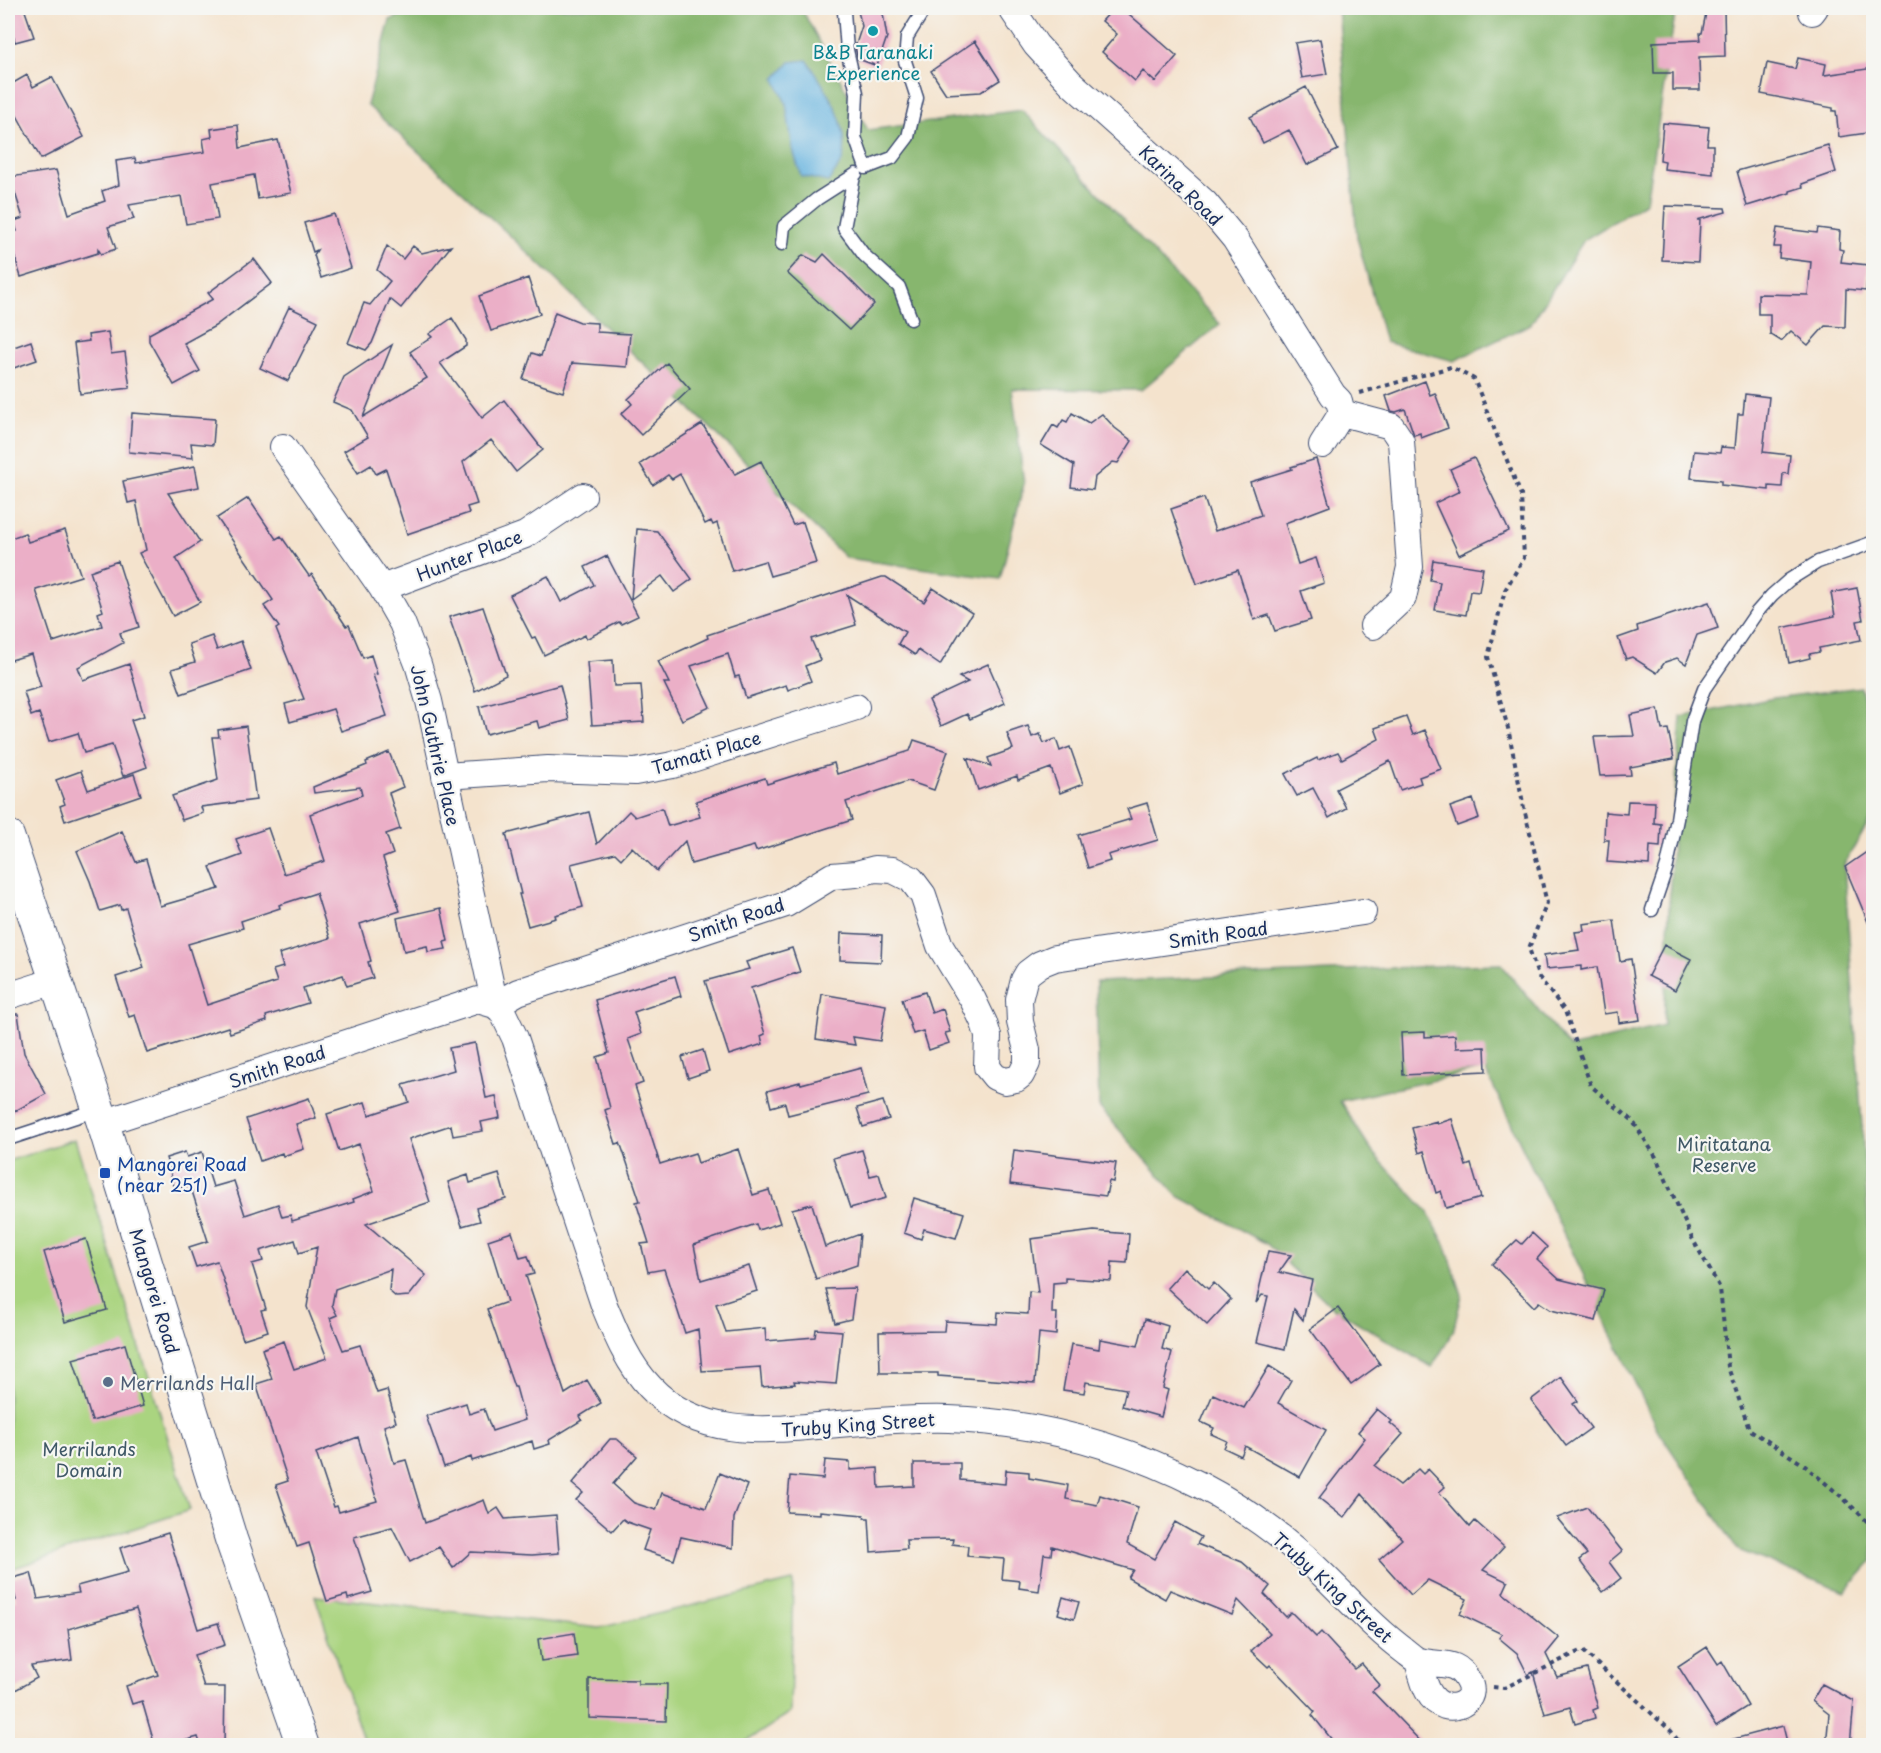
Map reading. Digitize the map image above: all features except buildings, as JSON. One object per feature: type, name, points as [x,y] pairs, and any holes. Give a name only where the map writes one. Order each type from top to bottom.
[{"type":"street","name":"Karina Road","points":[[1011,8],[1036,45],[1071,83],[1205,203],[1235,239],[1340,407]]},
{"type":"street","points":[[1322,445],[1340,407],[1391,426],[1401,441],[1410,567],[1402,598],[1373,626]]},
{"type":"street","name":"John Guthrie Place","points":[[283,447],[382,588],[402,623],[418,664],[429,701],[495,1005]]},
{"type":"street","name":"Hunter Place","points":[[382,588],[525,535],[583,496]]},
{"type":"street","name":"Tamati Place","points":[[445,776],[548,769],[635,772],[673,765],[856,707]]},
{"type":"street","name":"Mangorei Road","points":[[8,836],[101,1116],[231,1539],[303,1746]]},
{"type":"street","name":"Smith Road","points":[[101,1116],[478,1000],[495,1005],[518,992],[786,904],[832,876],[856,874],[875,869],[893,870],[910,879],[923,895],[940,946],[973,1000],[984,1023],[988,1036],[987,1067],[994,1077],[1005,1081],[1016,1079],[1021,1075],[1027,1063],[1019,1000],[1028,973],[1040,964],[1055,958],[1363,912]]},
{"type":"street","points":[[8,996],[56,981]]},
{"type":"street","name":"Truby King Street","points":[[495,1005],[502,1011],[515,1038],[604,1305],[617,1336],[632,1363],[650,1388],[672,1406],[695,1419],[723,1428],[777,1430],[894,1419],[948,1419],[1003,1422],[1053,1431],[1102,1444],[1161,1467],[1201,1486],[1244,1511],[1290,1544],[1380,1633],[1418,1661],[1447,1664],[1463,1671],[1471,1687]]},
{"type":"street","points":[[1418,1661],[1426,1688],[1436,1702],[1450,1708],[1464,1703],[1470,1695],[1471,1687]]},
{"type":"lane","points":[[782,244],[784,226],[817,199],[866,168],[892,158],[908,137],[917,98],[905,61],[907,37],[925,8]]},
{"type":"lane","points":[[843,12],[847,50],[857,93],[855,137],[866,168]]},
{"type":"lane","points":[[854,176],[844,228],[864,255],[899,287],[911,319]]},
{"type":"lane","points":[[1652,910],[1667,866],[1677,819],[1692,721],[1704,689],[1757,612],[1789,580],[1818,562],[1874,542]]},
{"type":"lane","points":[[8,1139],[101,1116]]},
{"type":"path","points":[[1340,407],[1365,391],[1451,367],[1474,379],[1521,495],[1524,558],[1505,590],[1488,657],[1508,728],[1546,903],[1529,948],[1538,976],[1565,1011],[1591,1086],[1632,1120],[1656,1157],[1692,1238],[1720,1288],[1728,1367],[1749,1429],[1804,1465],[1874,1528]]},
{"type":"path","points":[[1471,1687],[1504,1688],[1582,1650],[1671,1731],[1682,1746]]},
{"type":"green space","points":[[419,8],[801,8],[868,130],[1022,110],[1220,324],[1141,390],[1012,389],[1024,484],[1000,579],[846,558],[504,230],[367,105],[390,20]]},
{"type":"green space","points":[[1338,8],[1676,8],[1646,202],[1584,240],[1531,324],[1454,361],[1385,342],[1357,237]]},
{"type":"green space","name":"Miritatana Reserve","points":[[1861,687],[1873,741],[1873,816],[1844,864],[1873,1287],[1873,1561],[1845,1592],[1738,1550],[1657,1429],[1485,1069],[1340,1101],[1373,1153],[1427,1211],[1446,1246],[1462,1295],[1453,1332],[1432,1367],[1333,1308],[1267,1244],[1178,1196],[1099,1107],[1096,982],[1501,964],[1570,1048],[1664,1025],[1673,819],[1681,717],[1774,698]]},
{"type":"green space","name":"Merrilands Domain","points":[[75,1139],[190,1510],[8,1570],[8,1161]]},
{"type":"green space","points":[[793,1581],[790,1713],[741,1745],[365,1745],[315,1596],[599,1628]]},
{"type":"water","points":[[807,60],[835,106],[843,132],[843,158],[828,182],[801,176],[793,150],[786,103],[775,79],[790,62]]},
{"type":"place","name":"B&B Taranaki Experience","points":[[873,31]]},
{"type":"place","name":"Mangorei Road (near 251)","points":[[105,1173]]},
{"type":"place","name":"Merrilands Hall","points":[[108,1382]]}]
